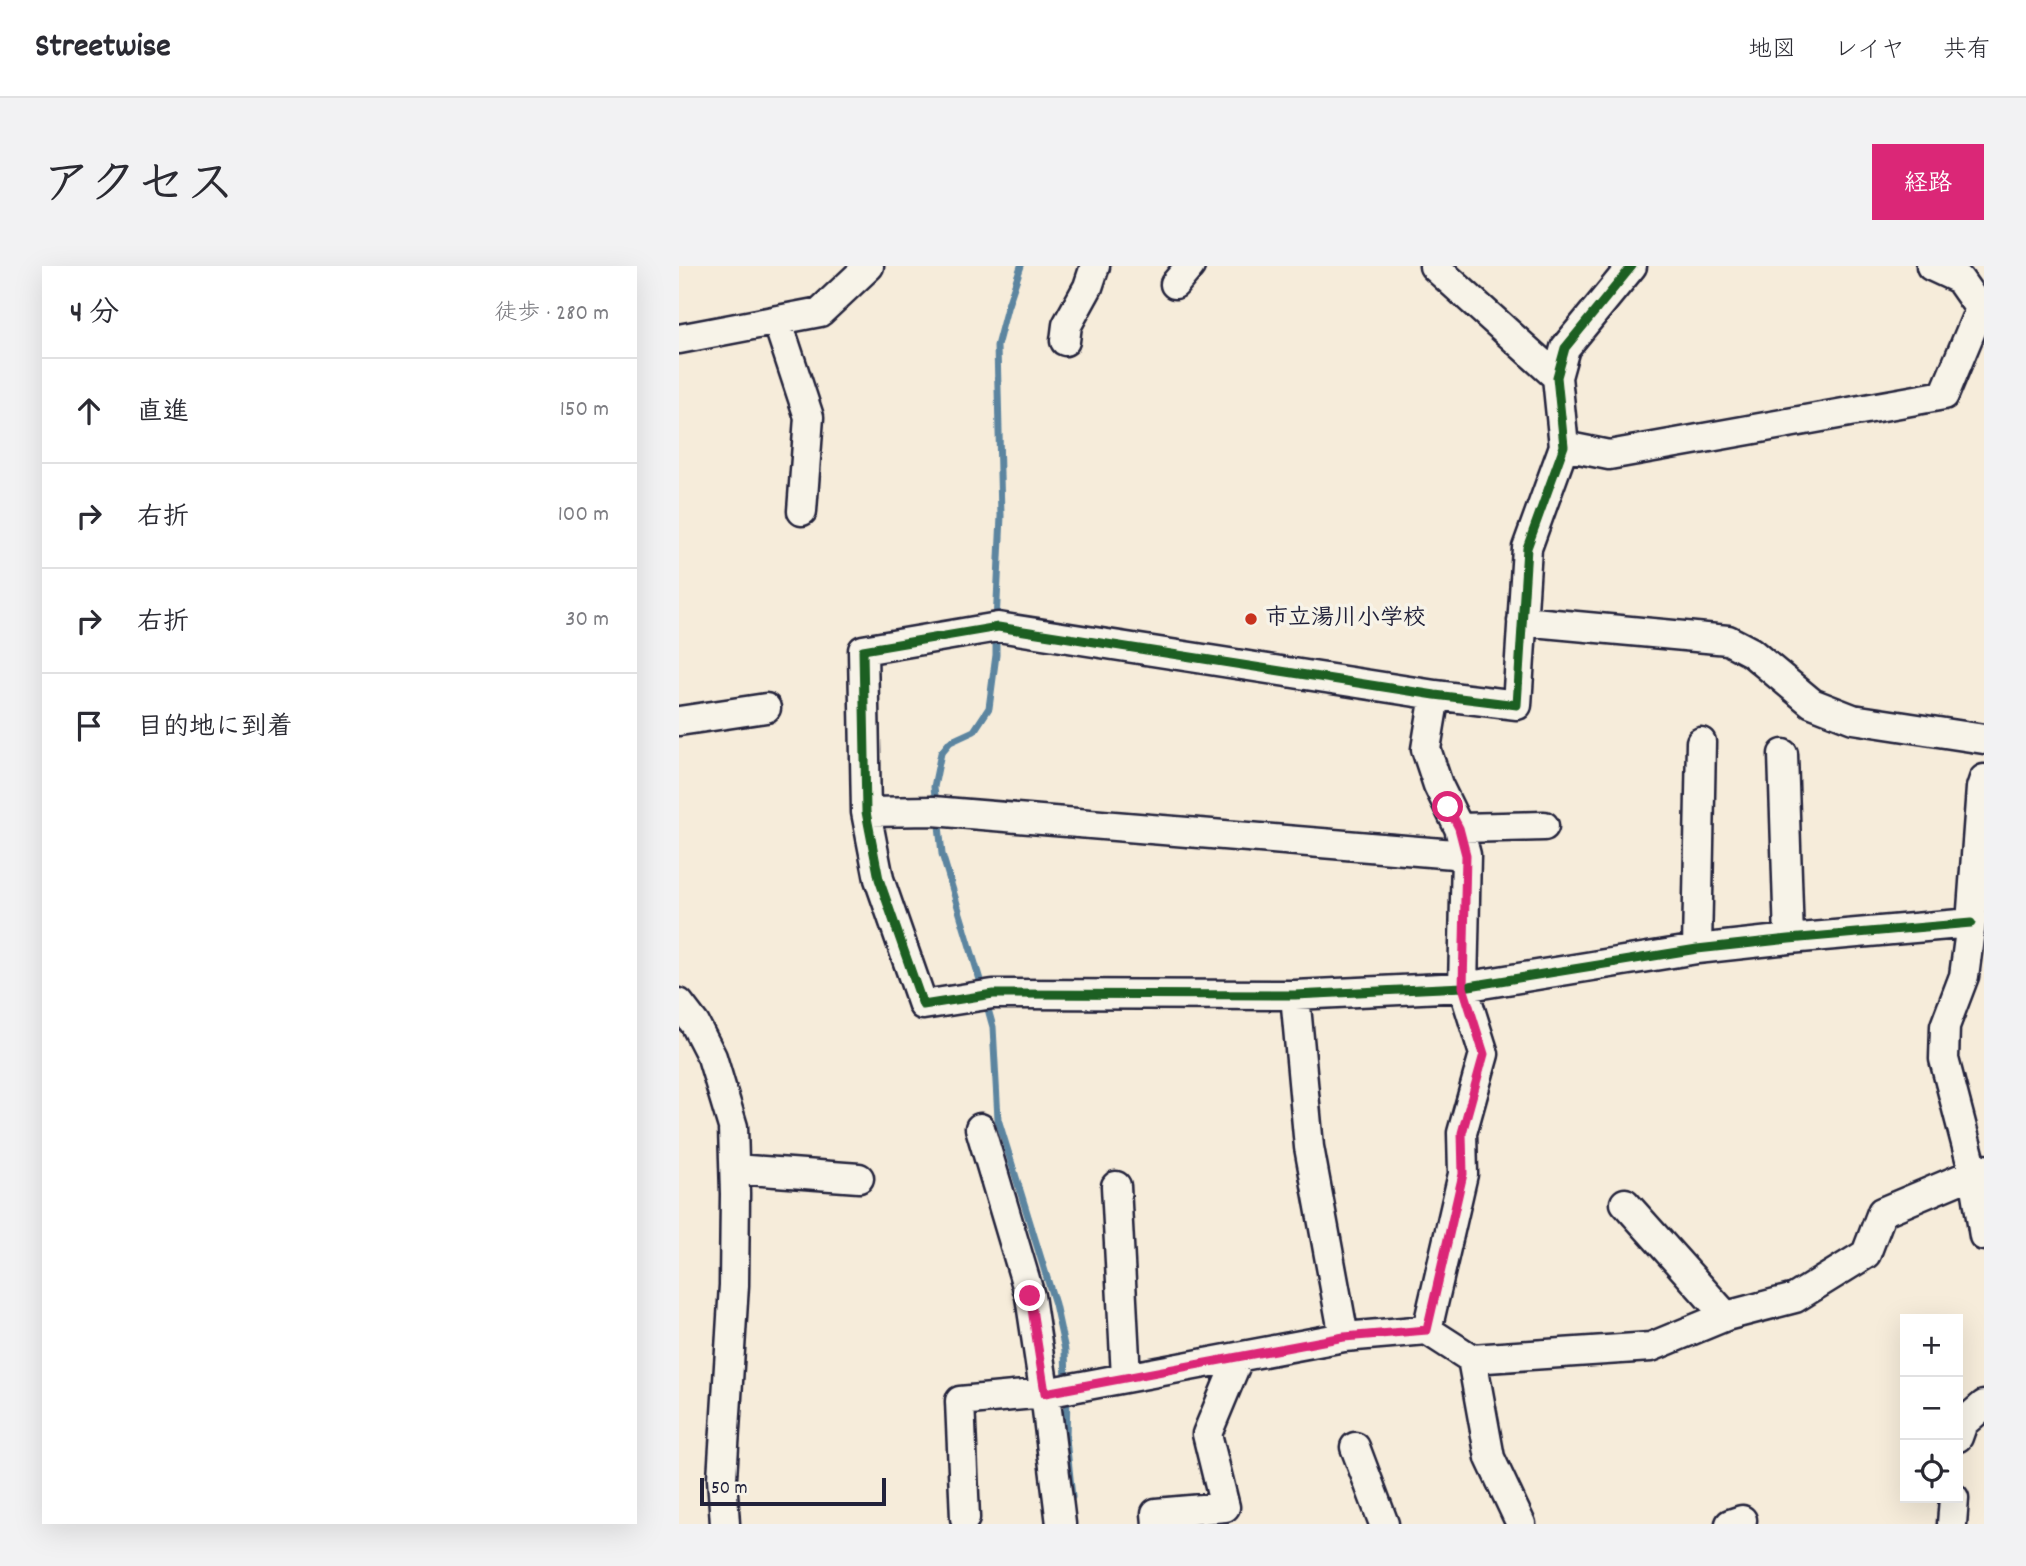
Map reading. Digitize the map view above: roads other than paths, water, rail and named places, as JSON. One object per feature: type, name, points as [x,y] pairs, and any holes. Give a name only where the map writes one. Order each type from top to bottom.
[{"type":"street","points":[[679,339],[820,312],[869,266]]},
{"type":"street","points":[[1065,341],[1067,325],[1088,287],[1095,266]]},
{"type":"street","points":[[1434,266],[1557,377]]},
{"type":"street","points":[[1564,446],[1609,455],[1944,395],[1982,310],[1959,279],[1931,266]]},
{"type":"street","points":[[1627,268],[1565,348],[1557,377],[1564,446],[1527,548],[1517,705],[1435,695],[998,628],[863,650],[866,812],[879,878],[923,1005],[993,994],[1294,995],[1463,987],[1697,949],[1971,923]]},
{"type":"street","points":[[777,320],[809,417],[802,511]]},
{"type":"street","points":[[1522,621],[1728,640],[1751,652],[1812,703],[1853,719],[1984,739]]},
{"type":"street","points":[[1427,1330],[1463,1174],[1462,1133],[1484,1054],[1463,987],[1466,855],[1459,828],[1438,785],[1426,748],[1435,695]]},
{"type":"street","points":[[679,721],[766,708]]},
{"type":"street","points":[[1697,949],[1700,742]]},
{"type":"street","points":[[1783,754],[1789,939]]},
{"type":"street","points":[[1984,779],[1964,976],[1945,1026],[1944,1059],[1979,1172],[1984,1237]]},
{"type":"street","points":[[866,812],[933,811],[1466,855]]},
{"type":"street","points":[[1459,828],[1544,825]]},
{"type":"street","points":[[1294,995],[1309,1147],[1344,1337]]},
{"type":"street","points":[[679,1003],[695,1024],[712,1057],[733,1127],[734,1285],[722,1478],[725,1524]]},
{"type":"street","points":[[980,1128],[1030,1296],[1061,1524]]},
{"type":"street","points":[[735,1169],[859,1178]]},
{"type":"street","points":[[965,1518],[960,1401],[1045,1393],[1344,1337],[1427,1330],[1472,1359],[1651,1347],[1726,1316],[1794,1298],[1866,1254],[1882,1212],[1979,1172]]},
{"type":"street","points":[[1116,1186],[1126,1377]]},
{"type":"street","points":[[1625,1203],[1726,1316]]},
{"type":"street","points":[[1157,1524],[1156,1513],[1225,1507],[1207,1434],[1240,1357]]},
{"type":"street","points":[[1472,1359],[1490,1458],[1521,1524]]},
{"type":"street","points":[[1963,1423],[1984,1405]]},
{"type":"street","points":[[1355,1447],[1384,1524]]},
{"type":"street","points":[[1952,1524],[1954,1503]]},
{"type":"waterway","points":[[996,622],[1001,516],[997,346],[1021,266]]},
{"type":"waterway","points":[[936,804],[934,787],[941,753],[950,742],[974,731],[989,708],[996,634]]},
{"type":"waterway","points":[[938,816],[942,854],[983,990]]},
{"type":"waterway","points":[[986,1002],[993,1027],[998,1119],[1055,1304],[1065,1350],[1066,1382]]},
{"type":"waterway","points":[[1067,1394],[1066,1439],[1072,1497]]},
{"type":"place","name":"市立湯川小学校","points":[[1251,619]]}]
